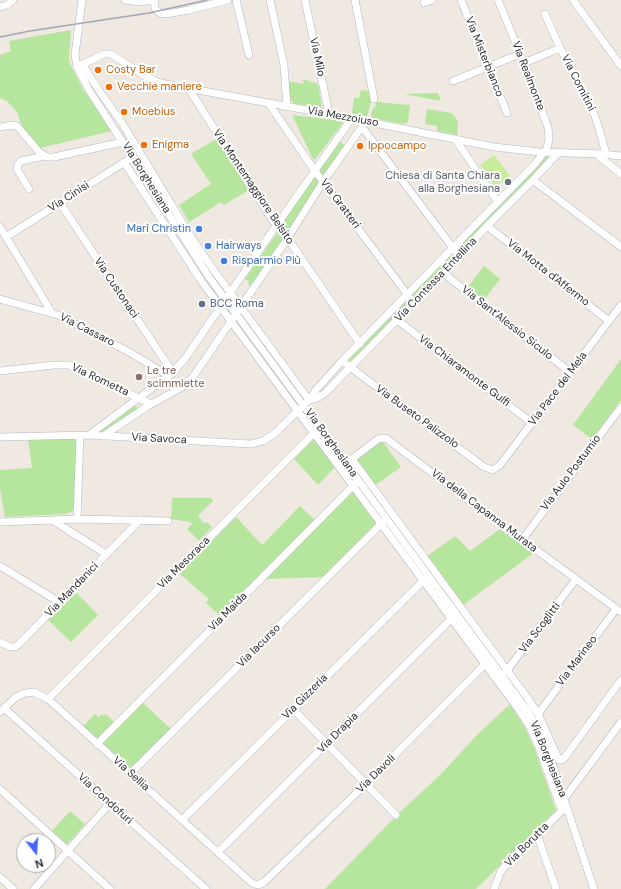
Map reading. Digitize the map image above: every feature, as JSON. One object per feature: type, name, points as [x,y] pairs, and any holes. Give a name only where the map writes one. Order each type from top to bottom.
[{"type":"street","points":[[0,7],[7,5],[13,0]]},
{"type":"street","name":"Via Borghesiana","points":[[82,0],[75,49],[89,90],[193,254],[303,405]]},
{"type":"street","points":[[125,0],[138,2],[154,0],[156,10],[160,14],[166,14],[228,0]]},
{"type":"street","points":[[236,0],[250,55]]},
{"type":"street","points":[[270,0],[284,65],[287,107]]},
{"type":"street","name":"Via Milo","points":[[305,0],[329,114]]},
{"type":"street","points":[[355,0],[374,99]]},
{"type":"street","points":[[424,3],[432,0]]},
{"type":"street","name":"Via Misterbianco","points":[[461,0],[507,113]]},
{"type":"street","name":"Via Realmonte","points":[[498,0],[548,127],[549,141],[545,152]]},
{"type":"street","points":[[573,0],[621,66]]},
{"type":"street","points":[[545,14],[560,48]]},
{"type":"street","name":"Via Comitini","points":[[524,63],[560,48],[595,116],[606,154]]},
{"type":"street","name":"Via Mezzoiuso","points":[[80,65],[104,54],[111,54],[146,77],[162,83],[189,89],[352,118],[364,124],[501,148],[621,156]]},
{"type":"street","points":[[453,81],[520,54]]},
{"type":"street","name":"Via Borghesiana","points":[[80,65],[122,123],[193,240],[242,307],[317,430],[426,578],[451,619],[488,661],[505,673],[538,745],[595,888]]},
{"type":"street","points":[[89,90],[96,86]]},
{"type":"street","name":"Via Montemaggiore Belsito","points":[[189,89],[276,226],[287,239],[360,344]]},
{"type":"street","name":"Via Gratteri","points":[[269,104],[323,182],[414,303]]},
{"type":"street","points":[[89,435],[171,374],[187,356],[352,118]]},
{"type":"street","points":[[104,436],[151,404],[190,381],[242,307],[323,182],[364,124],[459,256]]},
{"type":"street","points":[[0,128],[12,125],[17,126],[44,156]]},
{"type":"street","points":[[455,139],[498,202]]},
{"type":"street","points":[[29,189],[18,170],[18,164],[21,162],[44,156],[54,157],[123,142]]},
{"type":"street","name":"Via Contessa Entellina","points":[[303,405],[342,362],[545,152]]},
{"type":"street","name":"Via Contessa Entellina","points":[[303,405],[323,395],[414,303],[487,226],[534,180],[558,153]]},
{"type":"street","points":[[596,154],[621,174]]},
{"type":"street","name":"Via Cinisi","points":[[6,237],[132,156]]},
{"type":"street","name":"Via Borghesiana","points":[[124,162],[189,263],[221,307],[303,405]]},
{"type":"street","points":[[534,180],[621,247]]},
{"type":"street","name":"Via Custonaci","points":[[60,203],[171,374]]},
{"type":"street","name":"Via Motta d'Affermo","points":[[487,226],[609,321]]},
{"type":"street","points":[[0,227],[52,313]]},
{"type":"street","name":"Via Sant'Alessio Siculo","points":[[443,273],[570,372]]},
{"type":"street","name":"Via Cassaro","points":[[0,300],[52,313],[81,326],[171,374]]},
{"type":"street","name":"Via Pace del Mela","points":[[492,470],[499,466],[621,305]]},
{"type":"street","name":"Via Chiaramonte Gulfi","points":[[397,320],[532,423]]},
{"type":"street","name":"Via Buseto Palizzolo","points":[[342,362],[484,468],[492,470]]},
{"type":"street","name":"Via Rometta","points":[[0,370],[69,365],[151,404]]},
{"type":"street","name":"Via Savoca","points":[[0,437],[89,435],[255,443],[264,441],[271,437],[303,405]]},
{"type":"street","name":"Via Aulo Postumio","points":[[522,540],[621,407]]},
{"type":"street","name":"Via Borghesiana","points":[[317,430],[349,461],[505,673],[538,714],[557,758],[560,760],[564,757],[621,680]]},
{"type":"street","name":"Via Mesoraca","points":[[48,699],[317,430]]},
{"type":"street","points":[[77,519],[80,435]]},
{"type":"street","name":"Via della Capanna Murata","points":[[349,461],[378,439],[387,439],[522,540],[619,610]]},
{"type":"street","name":"Via Borghesiana","points":[[349,461],[356,483]]},
{"type":"street","name":"Via Maida","points":[[97,744],[356,483]]},
{"type":"street","points":[[0,522],[77,519],[168,521]]},
{"type":"street","points":[[52,520],[106,554]]},
{"type":"street","name":"Via Mandanici","points":[[0,642],[10,647],[18,645],[140,520]]},
{"type":"street","name":"Via Iacurso","points":[[131,773],[384,521]]},
{"type":"street","points":[[0,566],[59,602]]},
{"type":"street","name":"Via Borghesiana","points":[[426,578],[457,613],[488,661],[539,731],[564,799],[564,809]]},
{"type":"street","name":"Via Gizzeria","points":[[182,820],[426,578]]},
{"type":"street","name":"Via Scoglitti","points":[[505,673],[576,579]]},
{"type":"street","name":"Via Marineo","points":[[538,714],[619,610]]},
{"type":"street","name":"Via Drapia","points":[[218,852],[457,613]]},
{"type":"street","name":"Via Davoli","points":[[258,885],[264,882],[366,784],[488,661]]},
{"type":"street","name":"Via Sellia","points":[[2,710],[16,697],[25,693],[36,693],[48,699],[252,883],[258,885]]},
{"type":"street","points":[[293,709],[396,815]]},
{"type":"street","name":"Via Condofuri","points":[[2,710],[110,803],[206,889]]},
{"type":"street","points":[[564,799],[621,722]]},
{"type":"street","points":[[0,789],[110,889]]},
{"type":"street","points":[[34,889],[110,803]]},
{"type":"street","name":"Via Borutta","points":[[494,889],[505,866],[564,809]]},
{"type":"street","points":[[537,834],[556,889]]},
{"type":"street","points":[[0,877],[13,889]]},
{"type":"green space","points":[[71,30],[70,64],[83,89],[112,131],[40,148],[26,135],[17,112],[7,101],[0,98],[0,55],[11,51],[9,41]]},
{"type":"green space","points":[[302,79],[318,84],[322,107],[295,104],[289,98],[287,81],[304,84]]},
{"type":"green space","points":[[361,90],[370,91],[372,98],[367,117],[352,114],[354,98],[359,98]]},
{"type":"green space","points":[[438,93],[441,101],[404,94]]},
{"type":"green space","points":[[376,102],[410,105],[408,122],[404,124],[372,118],[371,115],[373,108],[375,108]]},
{"type":"green space","points":[[427,109],[452,113],[458,121],[457,135],[437,131],[437,126],[425,124]]},
{"type":"green space","points":[[292,115],[344,121],[314,161]]},
{"type":"green space","points":[[216,139],[249,190],[224,205],[221,202],[189,222],[179,205],[211,184],[191,154]]},
{"type":"green space","points":[[339,141],[346,146],[325,176],[318,171]]},
{"type":"green space","points":[[494,155],[510,176],[495,187],[480,165]]},
{"type":"green space","points":[[547,156],[550,158],[458,251],[457,247]]},
{"type":"green space","points":[[314,177],[321,184],[287,235],[280,227]]},
{"type":"green space","points":[[277,233],[283,240],[251,287],[248,284],[249,281],[245,279]]},
{"type":"green space","points":[[451,253],[454,255],[453,258],[413,298],[412,294]]},
{"type":"green space","points":[[484,266],[500,279],[483,301],[467,288]]},
{"type":"green space","points":[[406,300],[409,302],[408,304],[350,362],[349,360],[351,357]]},
{"type":"green space","points":[[621,359],[621,400],[592,439],[573,425]]},
{"type":"green space","points":[[135,405],[139,410],[106,431],[101,432],[102,429]]},
{"type":"green space","points":[[74,438],[76,440],[74,507],[72,511],[66,514],[5,517],[0,489],[0,470],[32,468],[28,439]]},
{"type":"green space","points":[[315,438],[336,466],[318,485],[294,459]]},
{"type":"green space","points":[[382,441],[401,467],[374,486],[355,460]]},
{"type":"green space","points":[[353,489],[377,523],[324,577],[264,579]]},
{"type":"green space","points":[[172,498],[211,498],[213,501],[198,516],[205,524],[207,522],[212,527],[199,541],[187,529],[192,524],[190,522],[171,519]]},
{"type":"green space","points":[[300,506],[315,520],[219,615],[206,603],[209,599],[180,574],[236,517],[262,545]]},
{"type":"green space","points":[[500,529],[535,552],[463,605],[426,557],[455,536],[470,551]]},
{"type":"green space","points":[[76,592],[98,615],[71,642],[48,620]]},
{"type":"green space","points":[[142,702],[171,729],[131,770],[102,743]]},
{"type":"green space","points":[[510,704],[525,728],[534,747],[556,810],[476,889],[325,889],[398,814],[441,774],[476,736]]},
{"type":"green space","points":[[95,714],[99,717],[102,714],[104,716],[106,714],[114,722],[97,739],[83,726]]},
{"type":"green space","points":[[70,811],[85,824],[67,844],[52,831]]},
{"type":"railway","points":[[0,37],[149,13],[207,0]]},
{"type":"place","name":"Costy Bar","points":[[98,70]]},
{"type":"place","name":"Vecchie maniere","points":[[109,87]]},
{"type":"place","name":"Moebius","points":[[124,112]]},
{"type":"place","name":"Enigma","points":[[144,145]]},
{"type":"place","name":"Ippocampo","points":[[360,146]]},
{"type":"place","name":"Chiesa di Santa Chiara alla Borghesiana","points":[[508,182]]},
{"type":"place","name":"Marì Christin","points":[[199,229]]},
{"type":"place","name":"Hairways","points":[[208,246]]},
{"type":"place","name":"Risparmio Più","points":[[224,261]]},
{"type":"place","name":"BCC Roma","points":[[202,304]]},
{"type":"place","name":"Le tre scimmiette","points":[[139,377]]}]
